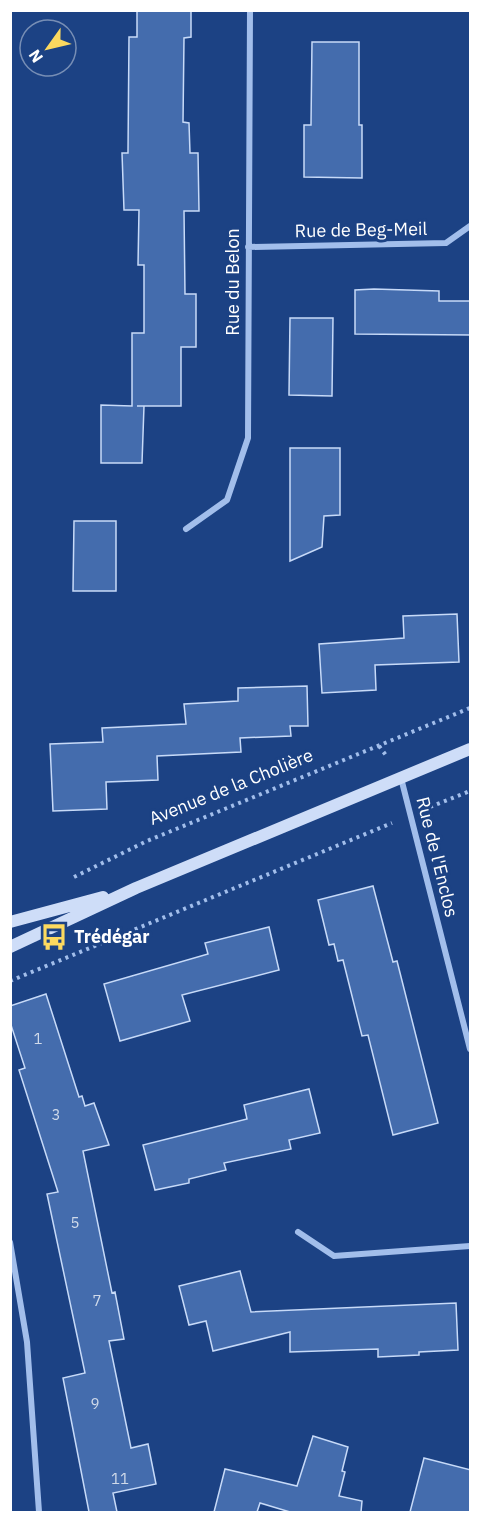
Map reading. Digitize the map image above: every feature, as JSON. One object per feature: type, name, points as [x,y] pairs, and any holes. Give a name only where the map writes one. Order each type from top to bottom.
[{"type":"street","name":"Rue du Belon","points":[[186,529],[227,500],[248,438],[250,10]]},
{"type":"street","name":"Rue de Beg-Meil","points":[[248,247],[446,243],[471,226]]},
{"type":"street","points":[[10,947],[136,888],[471,749]]},
{"type":"street","name":"Rue de l'Enclos","points":[[401,778],[471,1049]]},
{"type":"street","points":[[10,922],[136,888]]},
{"type":"street","points":[[298,1232],[334,1256],[471,1246]]},
{"type":"street","points":[[10,1242],[27,1342],[39,1512]]},
{"type":"path","name":"Avenue de la Cholière","points":[[74,878],[147,840],[471,708]]},
{"type":"path","points":[[10,981],[471,790]]},
{"type":"building","points":[[137,10],[191,10],[191,37],[184,38],[183,122],[189,123],[190,153],[198,153],[199,211],[184,211],[185,294],[196,294],[196,347],[181,347],[181,406],[144,406],[142,463],[101,463],[101,405],[132,406],[132,333],[144,333],[144,265],[138,265],[139,210],[124,210],[122,153],[128,153],[129,37],[137,37]]},
{"type":"building","points":[[312,42],[359,42],[359,125],[362,125],[362,178],[304,177],[304,125],[311,125]]},
{"type":"building","points":[[355,290],[439,291],[439,301],[471,301],[471,335],[355,334]]},
{"type":"building","points":[[290,318],[333,318],[332,396],[289,395]]},
{"type":"building","points":[[290,448],[340,448],[340,515],[324,516],[322,547],[290,561]]},
{"type":"building","points":[[74,521],[116,521],[116,591],[73,591]]},
{"type":"building","points":[[457,614],[459,662],[375,665],[376,690],[322,693],[319,644],[404,638],[403,616]]},
{"type":"building","points":[[307,686],[308,726],[290,726],[291,736],[240,738],[241,752],[157,756],[158,780],[106,782],[107,809],[53,811],[50,744],[103,742],[102,728],[186,724],[184,704],[238,701],[238,688]]},
{"type":"building","points":[[373,886],[393,962],[397,961],[438,1123],[393,1135],[368,1035],[362,1036],[343,960],[338,961],[334,944],[329,945],[318,900]]},
{"type":"building","points":[[269,927],[279,970],[182,995],[190,1021],[120,1041],[104,984],[208,954],[205,943]]},
{"type":"building","points":[[46,994],[79,1097],[82,1096],[85,1106],[94,1103],[109,1145],[83,1151],[112,1293],[115,1292],[124,1339],[109,1341],[131,1448],[148,1444],[156,1484],[113,1493],[117,1512],[89,1512],[63,1378],[85,1373],[47,1194],[58,1192],[19,1070],[25,1068],[10,1022],[10,1006]]},
{"type":"building","points":[[309,1089],[320,1133],[289,1140],[291,1149],[224,1163],[226,1170],[189,1179],[189,1183],[155,1190],[143,1145],[247,1119],[244,1105]]},
{"type":"building","points":[[240,1271],[251,1312],[456,1303],[458,1350],[378,1357],[378,1349],[290,1352],[290,1332],[213,1351],[206,1321],[189,1325],[179,1286]]},
{"type":"building","points":[[313,1436],[348,1447],[339,1496],[362,1501],[361,1512],[290,1512],[260,1503],[257,1512],[214,1512],[225,1469],[297,1486]]},
{"type":"building","points":[[424,1458],[471,1470],[471,1512],[410,1512]]},
{"type":"place","name":"Trédégar","points":[[54,937]]}]
